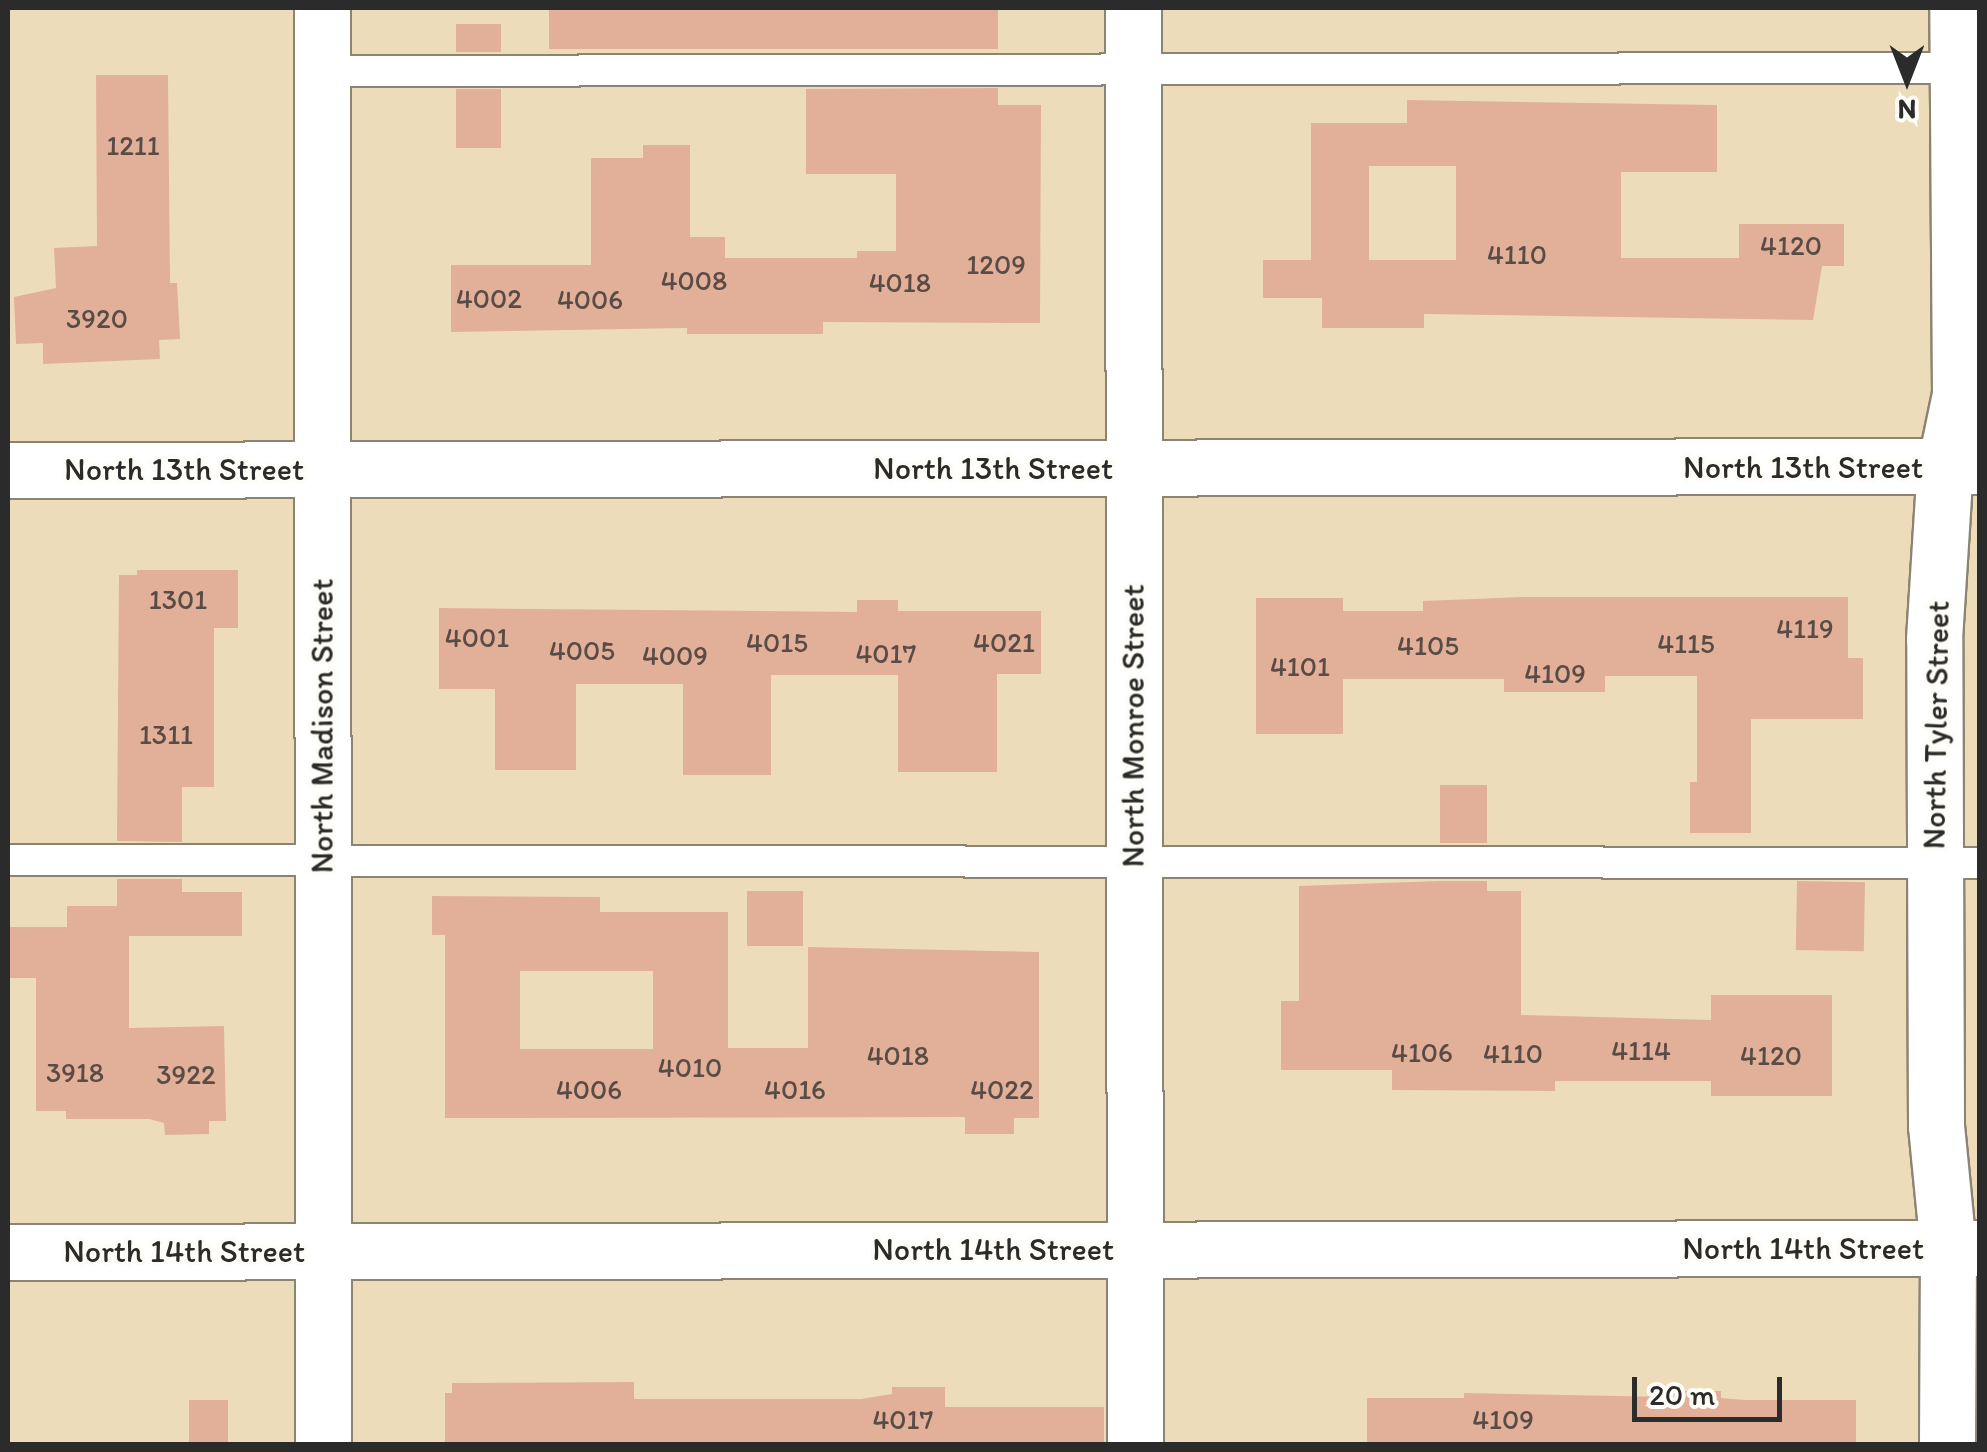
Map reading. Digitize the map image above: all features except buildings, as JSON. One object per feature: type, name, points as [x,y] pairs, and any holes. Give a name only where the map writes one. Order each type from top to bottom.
[{"type":"street","name":"North Madison Street","points":[[322,8],[323,1444]]},
{"type":"street","name":"North Monroe Street","points":[[1134,8],[1135,1444]]},
{"type":"street","name":"North Tyler Street","points":[[1947,1444],[1964,1248],[1936,1126],[1957,863],[1934,639],[1962,466],[1957,8]]},
{"type":"street","name":"North 13th Street","points":[[8,470],[1962,466]]},
{"type":"street","name":"North 14th Street","points":[[8,1252],[1964,1248]]},
{"type":"lane","points":[[322,71],[1957,68]]},
{"type":"lane","points":[[8,860],[1132,858],[1957,863]]}]
